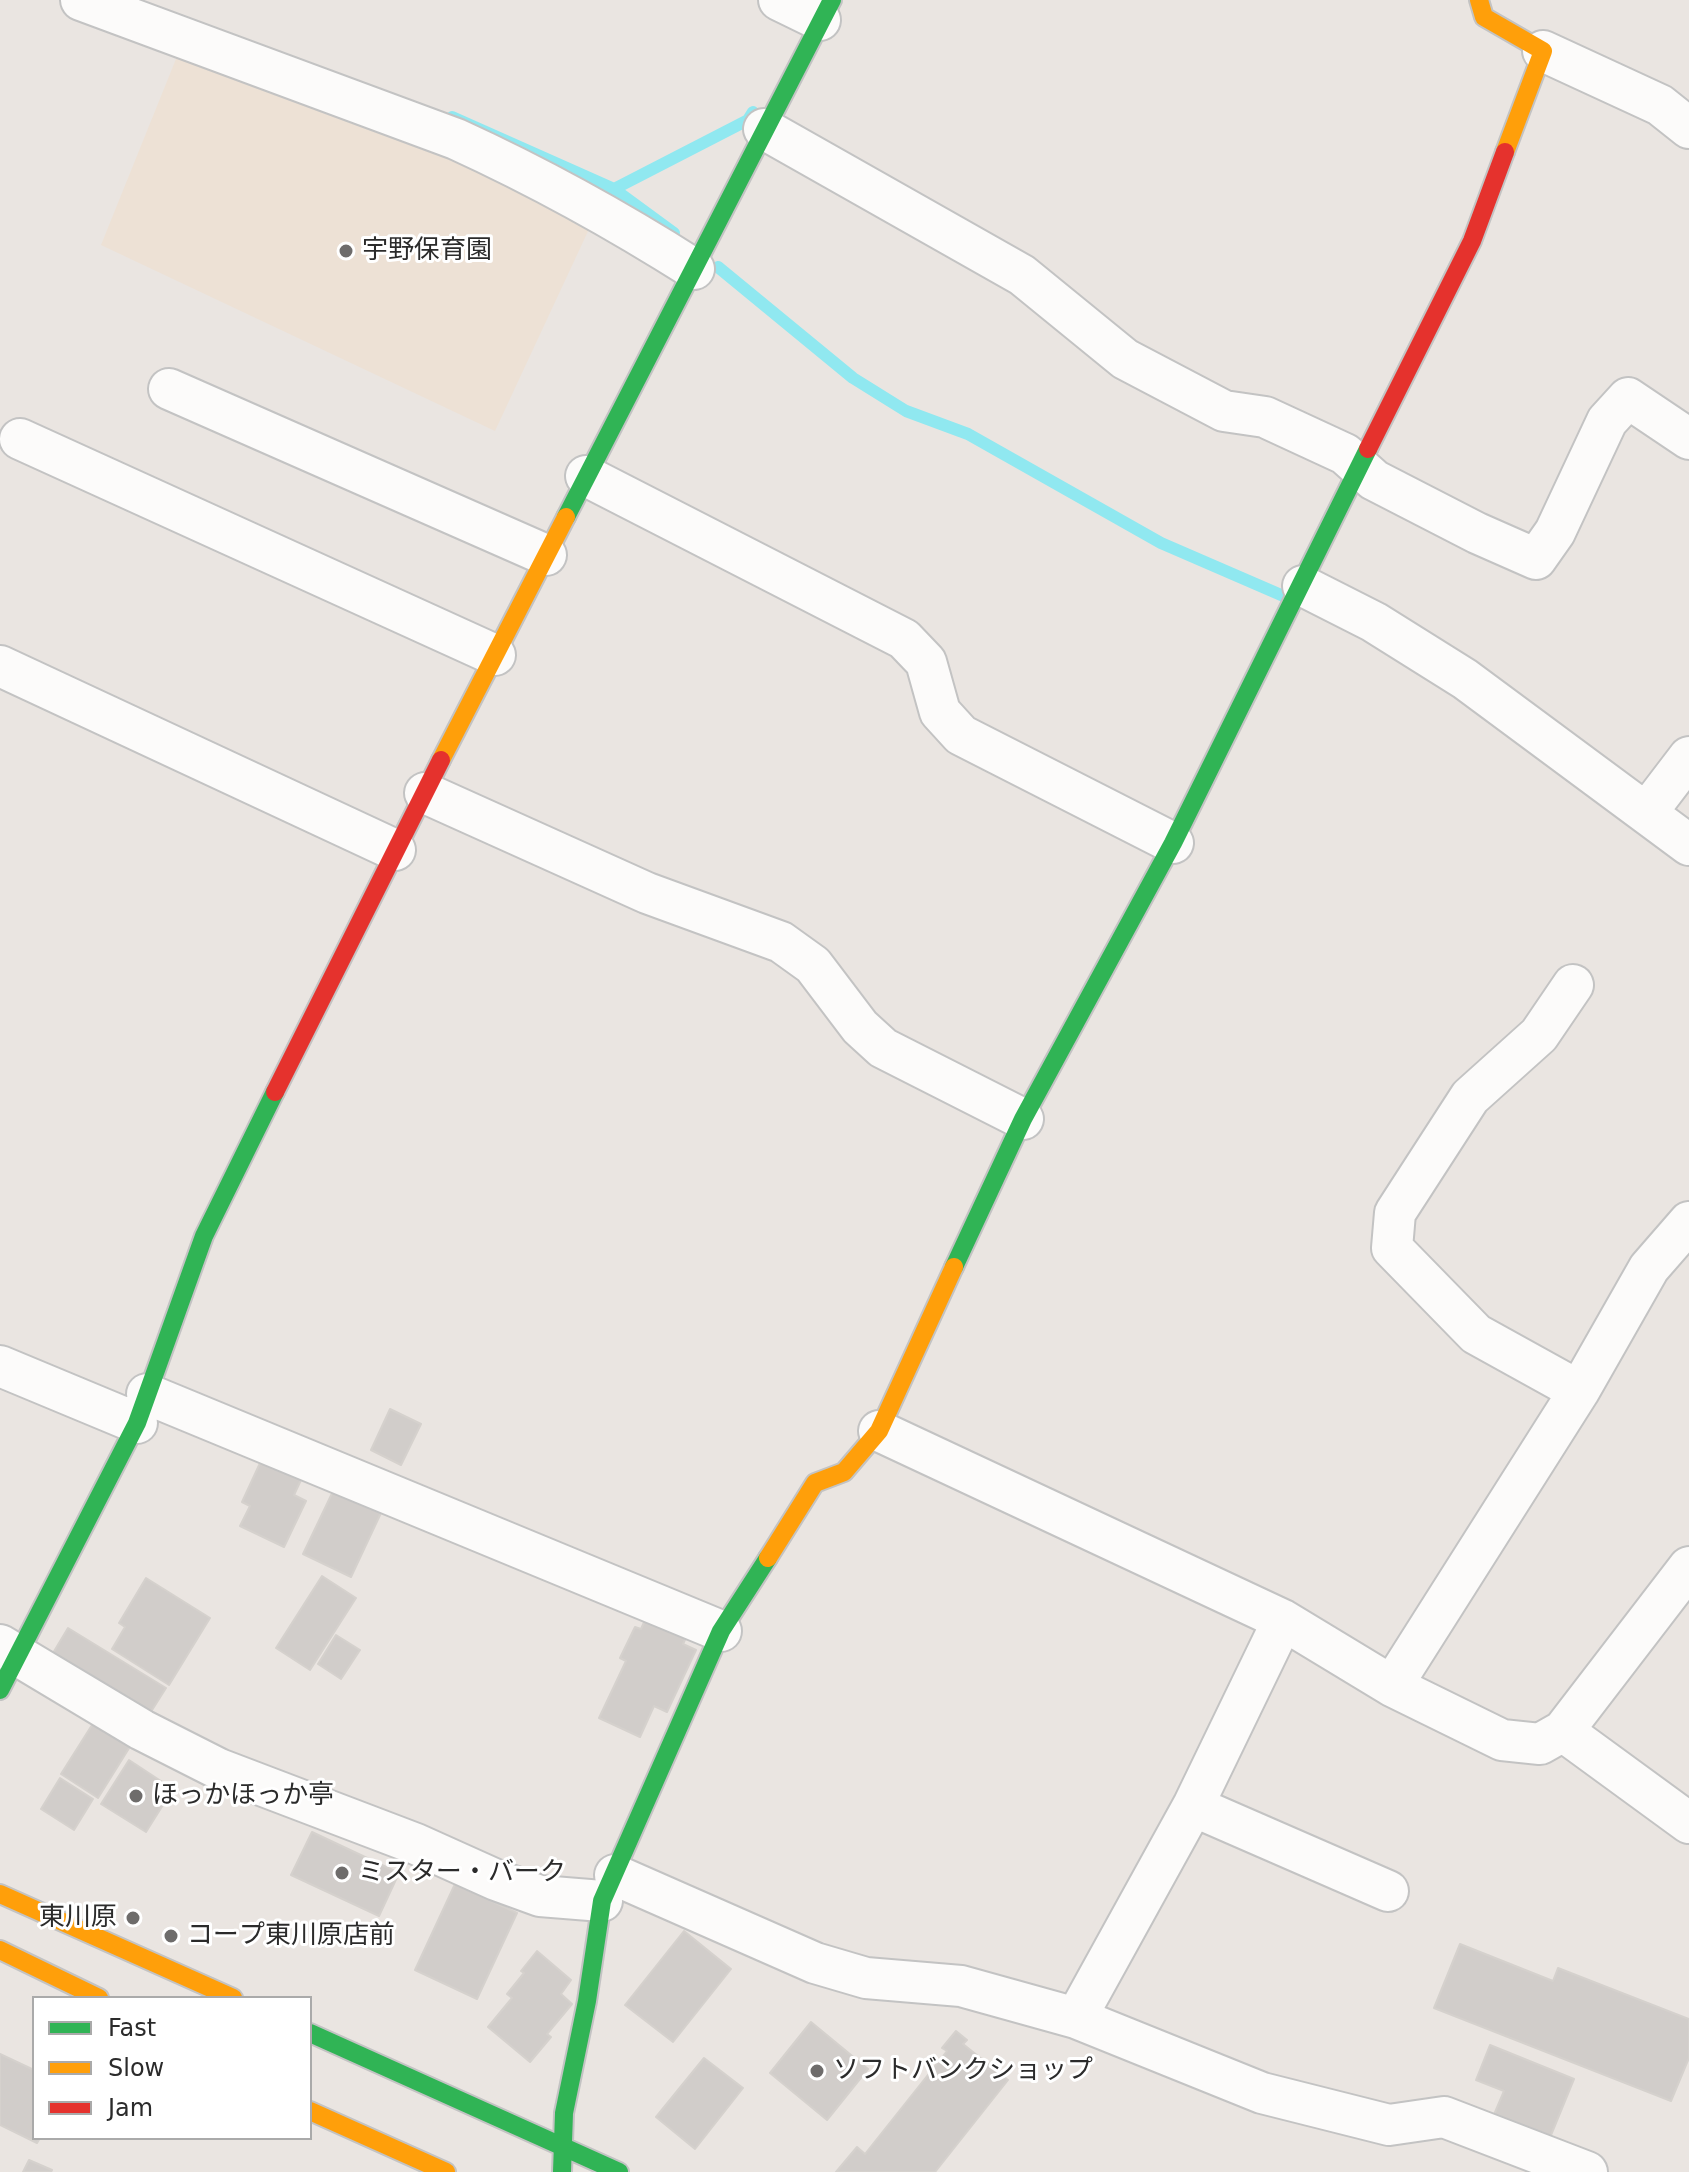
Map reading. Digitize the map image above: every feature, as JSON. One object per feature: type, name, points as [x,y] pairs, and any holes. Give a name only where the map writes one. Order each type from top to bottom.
[{"type":"street","points":[[81,0],[456,139],[515,166],[624,225],[694,269]]},
{"type":"street","points":[[1479,0],[1484,17],[1543,51],[1660,105],[1689,128]]},
{"type":"street","points":[[0,1690],[9,1650],[142,1409],[204,1236],[395,850],[764,129],[809,10]]},
{"type":"street","points":[[562,2172],[564,2113],[609,1888],[721,1631],[815,1483],[844,1472],[879,1431],[1023,1119],[1173,843],[1472,241],[1543,51]]},
{"type":"street","points":[[764,129],[1022,275],[1125,359],[1224,411],[1265,417],[1345,454],[1374,480],[1464,527],[1536,559],[1555,532],[1607,421],[1628,398],[1689,439]]},
{"type":"street","points":[[169,389],[546,555]]},
{"type":"street","points":[[20,439],[495,655]]},
{"type":"street","points":[[586,476],[904,639],[926,662],[940,712],[961,735],[1173,843]]},
{"type":"street","points":[[1298,596],[1374,622],[1465,679],[1689,845]]},
{"type":"street","points":[[0,666],[395,850]]},
{"type":"street","points":[[1647,812],[1689,757]]},
{"type":"street","points":[[425,793],[647,893],[781,942],[813,965],[860,1027],[883,1048],[1023,1119]]},
{"type":"street","points":[[1573,985],[1539,1035],[1470,1097],[1395,1213],[1392,1248],[1476,1334],[1579,1391]]},
{"type":"street","points":[[1392,1686],[1579,1391],[1649,1268],[1689,1222]]},
{"type":"street","points":[[0,1366],[142,1409],[721,1631]]},
{"type":"street","points":[[879,1431],[1283,1620],[1392,1686],[1502,1740],[1540,1744],[1563,1731],[1689,1567]]},
{"type":"street","points":[[1076,2018],[1193,1806],[1283,1620]]},
{"type":"street","points":[[9,1650],[142,1730],[219,1769],[416,1844],[540,1896],[609,1888],[815,1963],[866,1978],[961,1986],[1076,2018],[1262,2093],[1389,2125],[1444,2117],[1587,2172]]},
{"type":"street","points":[[1563,1731],[1689,1823]]},
{"type":"street","points":[[1193,1806],[1388,1891]]},
{"type":"street","points":[[0,1894],[229,1996]]},
{"type":"street","points":[[0,1950],[95,1996]]},
{"type":"street","points":[[312,2034],[619,2172]]},
{"type":"street","points":[[312,2112],[446,2172]]},
{"type":"shaded area","points":[[178,54],[473,167],[590,227],[495,431],[101,245]]},
{"type":"building","points":[[390,1409],[421,1424],[401,1465],[371,1450]]},
{"type":"building","points":[[267,1448],[307,1467],[294,1495],[306,1501],[284,1547],[240,1526],[250,1506],[242,1502]]},
{"type":"building","points":[[336,1485],[388,1498],[351,1577],[303,1554]]},
{"type":"building","points":[[322,1576],[356,1598],[310,1670],[276,1648]]},
{"type":"building","points":[[146,1578],[210,1618],[169,1685],[112,1649],[125,1627],[119,1623]]},
{"type":"building","points":[[649,1611],[690,1629],[683,1644],[696,1650],[667,1712],[654,1706],[640,1737],[599,1718],[626,1661],[620,1658],[635,1627],[641,1629]]},
{"type":"building","points":[[68,1628],[166,1688],[147,1718],[50,1658]]},
{"type":"building","points":[[336,1635],[360,1650],[341,1679],[318,1664]]},
{"type":"building","points":[[99,1714],[136,1737],[98,1798],[61,1774]]},
{"type":"building","points":[[129,1760],[173,1789],[146,1832],[101,1804]]},
{"type":"building","points":[[60,1778],[93,1799],[74,1830],[41,1809]]},
{"type":"building","points":[[312,1832],[399,1873],[379,1916],[291,1875]]},
{"type":"building","points":[[455,1884],[517,1913],[477,1999],[415,1970]]},
{"type":"building","points":[[684,1931],[731,1969],[673,2042],[625,2005]]},
{"type":"building","points":[[1460,1944],[1553,1981],[1558,1968],[1689,2019],[1689,2058],[1671,2101],[1434,2008]]},
{"type":"building","points":[[537,1951],[571,1980],[561,1994],[572,2004],[547,2034],[551,2037],[530,2062],[488,2027],[512,1998],[507,1994]]},
{"type":"building","points":[[811,2022],[868,2069],[827,2120],[770,2073]]},
{"type":"building","points":[[956,2031],[967,2040],[963,2044],[1008,2080],[935,2172],[836,2172],[857,2147],[865,2154],[947,2051],[942,2048]]},
{"type":"building","points":[[1490,2045],[1574,2079],[1549,2140],[1493,2117],[1504,2091],[1476,2080]]},
{"type":"building","points":[[0,2054],[32,2069],[32,2140],[39,2140],[37,2143],[0,2125]]},
{"type":"building","points":[[704,2058],[743,2088],[695,2149],[656,2117]]},
{"type":"building","points":[[29,2160],[52,2170],[23,2172]]},
{"type":"waterway","points":[[452,117],[614,189],[748,120],[753,112]]},
{"type":"waterway","points":[[614,189],[674,233]]},
{"type":"waterway","points":[[718,267],[853,378],[906,411],[968,434],[1161,543],[1288,598]]},
{"type":"traffic: fast","points":[[566,517],[832,0]]},
{"type":"traffic: fast","points":[[954,1267],[1023,1119],[1173,843],[1368,449]]},
{"type":"traffic: fast","points":[[0,1690],[137,1423],[204,1236],[275,1092]]},
{"type":"traffic: fast","points":[[562,2172],[564,2113],[587,2001],[602,1901],[721,1631],[768,1558]]},
{"type":"traffic: fast","points":[[312,2034],[619,2172]]},
{"type":"traffic: slow","points":[[1479,0],[1484,17],[1543,51],[1505,152]]},
{"type":"traffic: slow","points":[[441,760],[566,517]]},
{"type":"traffic: slow","points":[[768,1558],[815,1483],[844,1472],[879,1431],[954,1267]]},
{"type":"traffic: slow","points":[[0,1894],[229,1996]]},
{"type":"traffic: slow","points":[[0,1950],[95,1996]]},
{"type":"traffic: slow","points":[[312,2112],[446,2172]]},
{"type":"traffic: jam","points":[[1368,449],[1472,241],[1505,152]]},
{"type":"traffic: jam","points":[[275,1092],[441,760]]},
{"type":"place","name":"宇野保育園","points":[[346,251]]},
{"type":"place","name":"ほっかほっか亭","points":[[136,1796]]},
{"type":"place","name":"ミスター・バーク","points":[[342,1873]]},
{"type":"place","name":"東川原","points":[[133,1918]]},
{"type":"place","name":"コープ東川原店前","points":[[171,1936]]},
{"type":"place","name":"ソフトバンクショップ","points":[[817,2071]]}]
